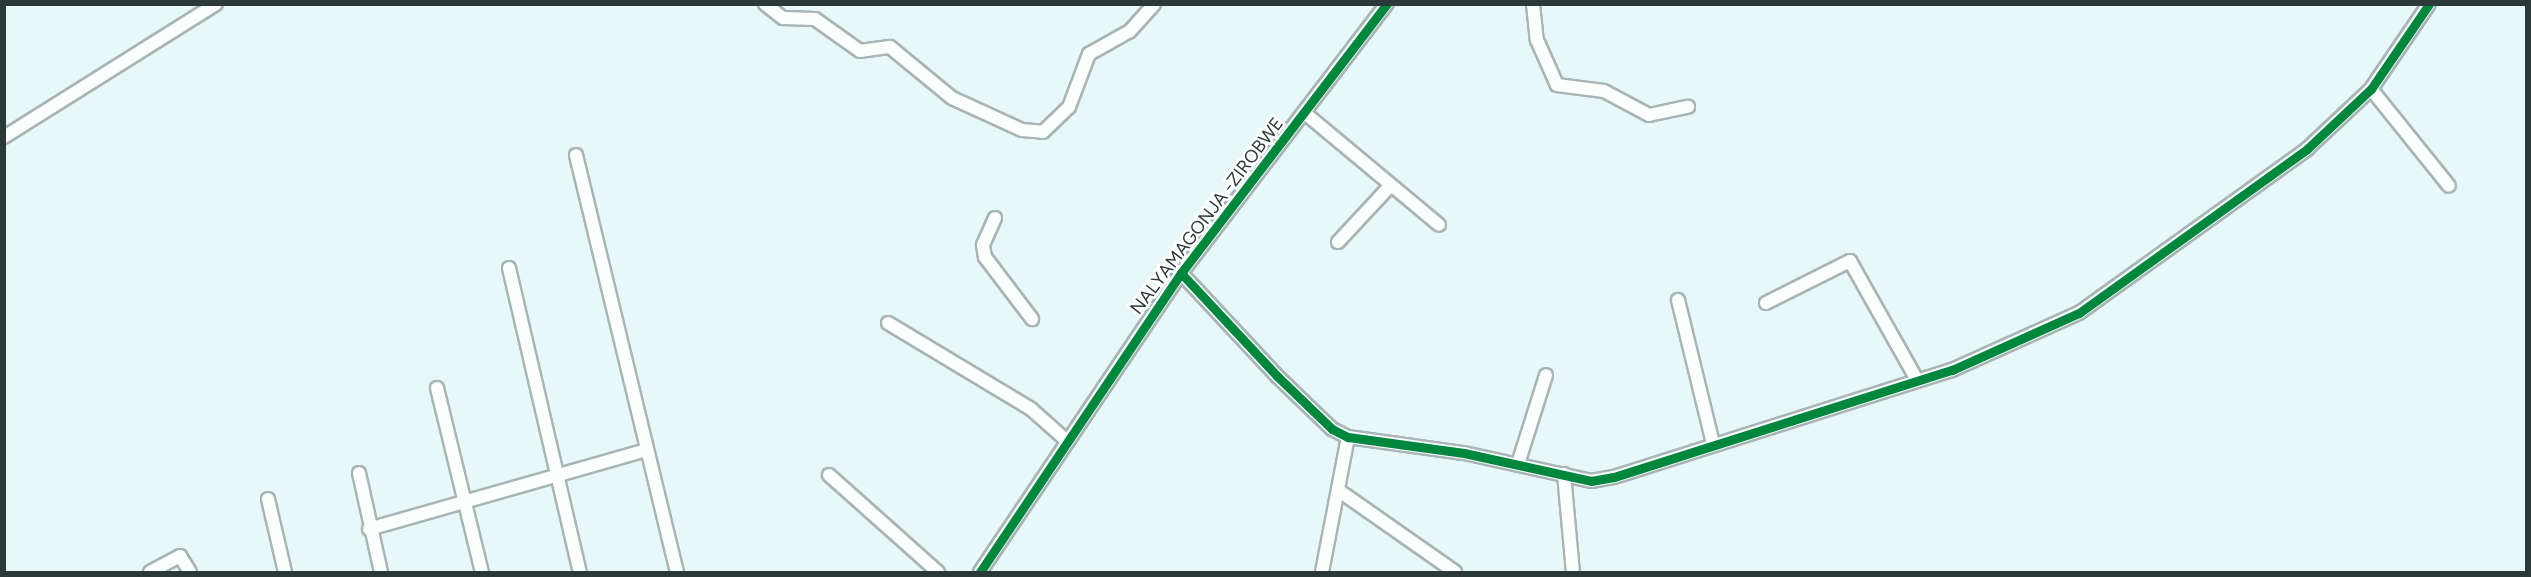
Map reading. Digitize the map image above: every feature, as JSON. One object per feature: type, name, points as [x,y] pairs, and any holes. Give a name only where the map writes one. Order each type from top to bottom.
[{"type":"street","points":[[4,136],[216,4]]},
{"type":"street","points":[[765,4],[783,18],[814,19],[860,51],[890,47],[952,98],[1022,130],[1043,132],[1069,107],[1089,54],[1130,31],[1154,4]]},
{"type":"street","name":"NALYAMAGONJA -ZIROBWE","points":[[980,573],[1181,273],[1306,114],[1388,4]]},
{"type":"street","points":[[1533,4],[1537,40],[1557,85],[1604,91],[1649,115],[1689,107]]},
{"type":"street","points":[[1181,273],[1277,376],[1348,436],[1518,465],[1591,481],[1614,477],[1917,380],[2018,344],[2079,313],[2307,149],[2371,89],[2429,4]]},
{"type":"street","points":[[2371,89],[2449,186]]},
{"type":"street","points":[[1306,114],[1439,225]]},
{"type":"street","points":[[576,155],[677,573]]},
{"type":"street","points":[[1338,242],[1390,186]]},
{"type":"street","points":[[994,218],[983,245],[985,257],[1032,319]]},
{"type":"street","points":[[1766,303],[1850,261],[1917,380]]},
{"type":"street","points":[[509,268],[580,573]]},
{"type":"street","points":[[1678,300],[1713,444]]},
{"type":"street","points":[[888,323],[1031,410],[1067,441]]},
{"type":"street","points":[[1518,465],[1546,375]]},
{"type":"street","points":[[436,388],[482,573]]},
{"type":"street","points":[[1322,573],[1348,436]]},
{"type":"street","points":[[369,529],[464,500],[556,477],[646,450]]},
{"type":"street","points":[[359,473],[369,529],[381,573]]},
{"type":"street","points":[[1564,474],[1573,573]]},
{"type":"street","points":[[829,475],[939,573]]},
{"type":"street","points":[[1338,490],[1455,573]]},
{"type":"street","points":[[268,499],[285,573]]},
{"type":"street","points":[[150,573],[180,556],[190,573]]},
{"type":"cycle path","points":[[980,572],[1181,273],[1387,4]]},
{"type":"cycle path","points":[[1181,273],[1277,376],[1332,429],[1348,437],[1464,453],[1591,481],[1614,477],[1952,370],[2079,313],[2307,149],[2371,89],[2429,4]]}]
